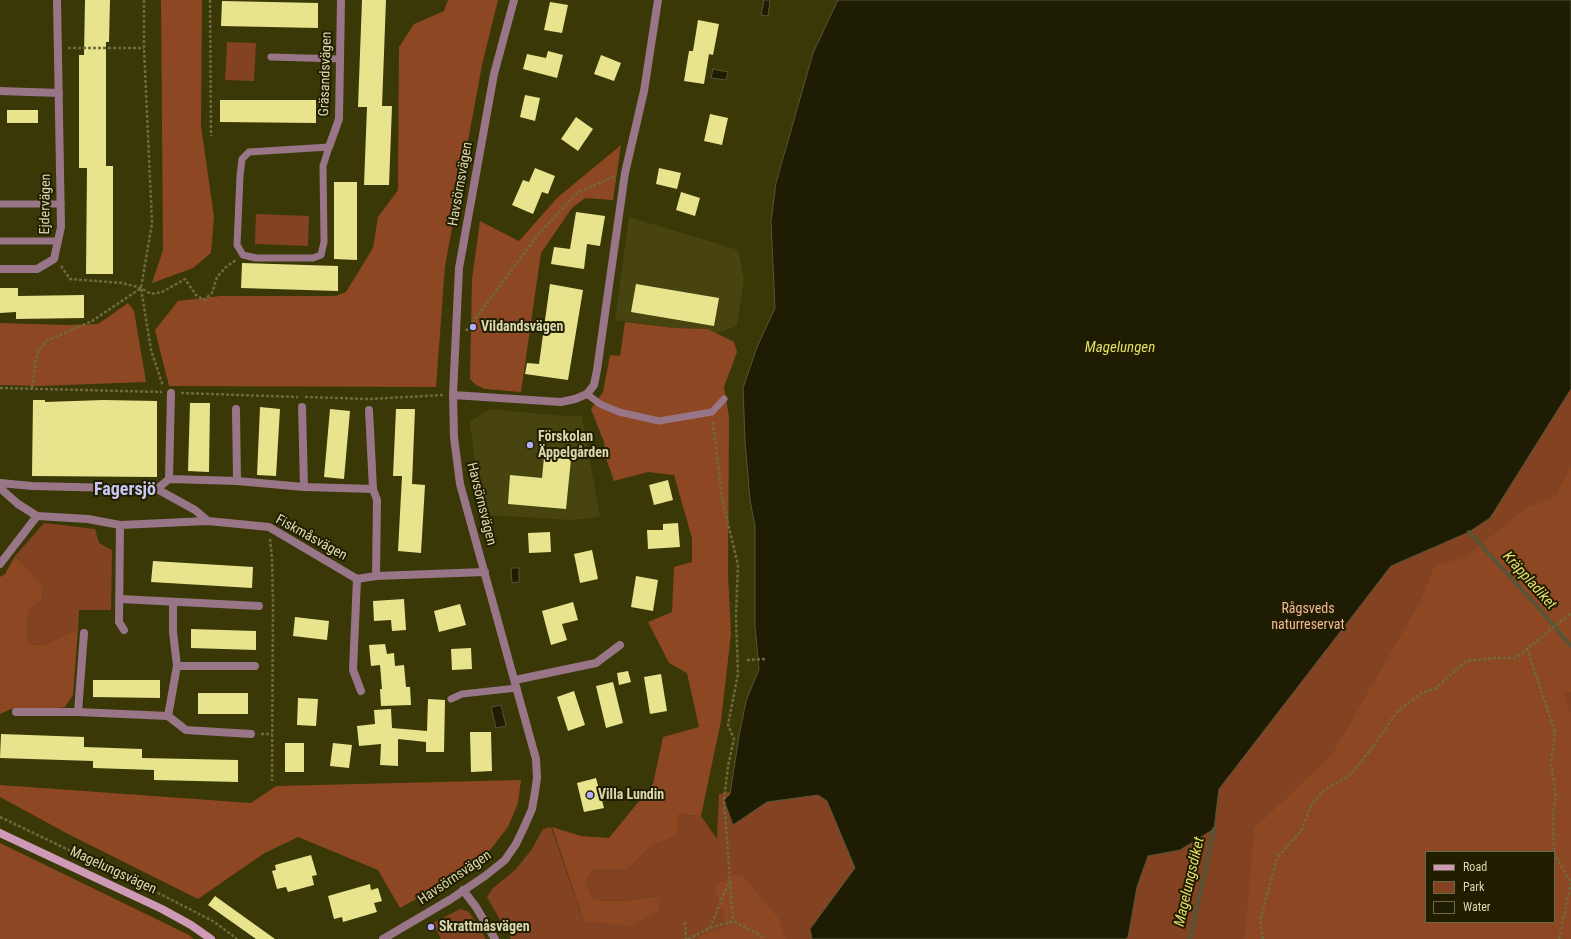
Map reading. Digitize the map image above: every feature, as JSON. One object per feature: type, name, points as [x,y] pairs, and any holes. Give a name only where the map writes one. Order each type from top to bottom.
[{"type":"main road","name":"Magelungsvägen","points":[[0,832],[162,909],[191,925],[211,939]]},
{"type":"street","name":"Ejdervägen","points":[[54,259],[61,227],[57,0]]},
{"type":"street","name":"Gräsandsvägen","points":[[329,147],[339,119],[341,0]]},
{"type":"street","name":"Havsörnsvägen","points":[[383,939],[451,899],[485,876],[505,860],[516,844],[532,809],[537,778],[536,760],[460,484],[454,437],[453,395],[459,268],[494,74],[514,0]]},
{"type":"street","points":[[453,395],[561,402],[575,399],[587,394],[594,385],[625,173],[644,90],[658,0]]},
{"type":"street","points":[[0,91],[59,93]]},
{"type":"street","points":[[0,269],[37,268],[54,259]]},
{"type":"street","points":[[170,479],[171,393]]},
{"type":"street","points":[[302,407],[304,488]]},
{"type":"street","points":[[236,409],[237,481]]},
{"type":"street","points":[[369,410],[373,489],[377,500],[376,576]]},
{"type":"street","points":[[158,489],[170,479],[237,481],[304,488],[373,489]]},
{"type":"street","points":[[1,488],[32,486],[158,489],[195,510],[208,521]]},
{"type":"street","points":[[0,564],[36,516],[18,504],[1,488]]},
{"type":"street","name":"Fiskmåsvägen","points":[[36,516],[88,519],[120,525],[208,521],[269,528],[357,579],[376,576],[485,572]]},
{"type":"street","points":[[120,525],[119,622],[124,630]]},
{"type":"street","points":[[357,579],[353,670],[361,691]]},
{"type":"street","points":[[120,599],[258,606]]},
{"type":"street","points":[[168,716],[177,666],[173,632],[173,602]]},
{"type":"street","points":[[78,712],[82,643],[84,633]]},
{"type":"street","points":[[516,684],[596,663],[620,645]]},
{"type":"street","points":[[177,666],[255,666]]},
{"type":"street","points":[[16,712],[78,712],[168,716],[186,730],[251,734]]},
{"type":"street","points":[[463,890],[476,907],[495,939]]},
{"type":"lane","points":[[271,57],[340,59]]},
{"type":"lane","points":[[329,147],[323,166],[324,242],[321,255],[313,258],[263,258],[242,255],[237,245],[242,158],[249,152],[329,147]]},
{"type":"lane","points":[[0,204],[61,204]]},
{"type":"lane","points":[[0,241],[58,241]]},
{"type":"lane","points":[[587,394],[600,404],[619,412],[660,421],[712,412],[724,399]]},
{"type":"lane","points":[[451,699],[462,694],[516,684]]},
{"type":"path","points":[[0,388],[165,392],[151,350],[141,288],[152,223],[144,48],[144,0]]},
{"type":"path","points":[[210,0],[211,136]]},
{"type":"path","points":[[58,48],[144,48]]},
{"type":"path","points":[[455,347],[536,237],[577,192],[618,175]]},
{"type":"path","points":[[54,259],[70,279],[122,283],[141,288],[151,294],[162,292],[185,279],[196,295],[204,300],[212,293],[217,278],[226,267],[242,255]]},
{"type":"path","points":[[32,388],[37,354],[46,340],[92,321],[141,288]]},
{"type":"path","points":[[171,393],[369,399],[453,395]]},
{"type":"path","points":[[712,412],[722,498],[738,565],[736,616],[738,674],[728,725],[734,740],[724,800],[733,921]]},
{"type":"path","points":[[269,528],[272,558],[273,605],[272,781]]},
{"type":"path","points":[[1263,939],[1260,920],[1277,858],[1300,831],[1312,804],[1323,791],[1349,776],[1397,712],[1420,693],[1435,689],[1466,661],[1495,658],[1516,658],[1571,613]]},
{"type":"path","points":[[1527,648],[1555,732],[1551,762],[1556,797],[1553,814],[1554,851]]},
{"type":"path","points":[[747,660],[766,659]]},
{"type":"path","points":[[0,817],[206,917],[237,939]]},
{"type":"path","points":[[1555,855],[1571,883],[1559,939]]},
{"type":"path","points":[[710,928],[729,882]]},
{"type":"path","points":[[685,922],[687,939],[710,928],[733,921],[762,936],[764,939]]},
{"type":"shaded area","points":[[161,0],[202,0],[201,126],[214,217],[211,253],[193,268],[152,283],[163,250]]},
{"type":"shaded area","points":[[448,0],[498,0],[482,65],[445,266],[436,387],[169,386],[155,330],[178,301],[220,296],[336,296],[346,292],[373,248],[378,217],[398,190],[399,47],[414,24],[444,11]]},
{"type":"shaded area","points":[[621,145],[613,200],[585,198],[572,208],[541,253],[521,392],[485,389],[476,385],[470,379],[472,279],[480,221],[519,241],[557,198]]},
{"type":"shaded area","points":[[629,217],[738,250],[744,279],[737,326],[717,333],[708,329],[674,328],[615,320]]},
{"type":"shaded area","points":[[128,303],[134,311],[146,382],[39,386],[0,385],[0,323],[67,325],[98,324]]},
{"type":"shaded area","points":[[625,322],[674,328],[708,329],[734,342],[737,352],[724,387],[729,417],[728,574],[731,634],[721,721],[701,816],[678,814],[679,835],[650,847],[628,869],[594,869],[586,882],[594,900],[621,901],[660,896],[659,911],[630,926],[584,921],[552,827],[581,836],[609,838],[653,784],[663,737],[699,727],[687,673],[669,663],[648,622],[672,612],[674,567],[692,562],[692,538],[674,475],[648,472],[614,481],[606,458],[604,442],[591,409],[603,392],[610,355],[620,356]]},
{"type":"shaded area","name":"Förskolan Äppelgården","points":[[490,409],[563,416],[582,416],[600,517],[570,520],[488,515],[477,481],[470,422]]},
{"type":"shaded area","points":[[1571,467],[1571,692],[1563,693],[1571,714],[1571,939],[1244,939],[1254,829],[1333,753],[1420,602],[1435,565],[1464,558],[1528,507],[1555,497]]},
{"type":"shaded area","points":[[15,556],[43,585],[42,600],[28,610],[27,644],[44,645],[78,629],[73,695],[65,707],[49,709],[11,709],[0,714],[0,577],[5,574]]},
{"type":"shaded area","points":[[521,780],[518,803],[508,827],[479,864],[400,908],[378,870],[298,837],[263,854],[198,899],[70,835],[0,797],[0,785],[251,803],[276,786]]},
{"type":"shaded area","points":[[0,843],[189,935],[194,939],[0,939]]},
{"type":"shaded area","points":[[731,875],[742,875],[778,918],[786,939],[698,939],[701,936],[727,926],[714,887]]},
{"type":"green space","points":[[227,42],[256,43],[254,81],[225,80]]},
{"type":"green space","points":[[256,214],[309,216],[308,246],[255,244]]},
{"type":"green space","name":"Rågsveds naturreservat","points":[[1571,237],[1571,939],[511,939],[487,897],[492,889],[515,870],[532,849],[543,829],[551,827],[584,921],[660,896],[621,901],[594,900],[586,882],[594,869],[628,869],[650,847],[679,835],[678,814],[701,816],[717,839],[719,794],[1016,735]]},
{"type":"green space","points":[[44,523],[95,529],[99,543],[112,550],[111,610],[79,610],[78,629],[44,645],[27,644],[28,610],[42,600],[43,585],[15,556]]},
{"type":"green space","points":[[460,909],[468,911],[486,939],[441,939],[433,923]]},
{"type":"water","points":[[764,0],[770,0],[768,16],[761,15]]},
{"type":"water","name":"Magelungen","points":[[838,0],[1571,0],[1571,389],[1490,518],[1469,532],[1391,566],[1219,789],[1214,829],[1180,850],[1148,856],[1137,887],[1128,937],[1126,939],[812,939],[810,929],[855,868],[827,801],[818,795],[767,802],[733,825],[724,800],[730,794],[746,701],[759,669],[755,626],[755,526],[750,500],[745,441],[743,388],[757,347],[775,308],[771,222],[776,183],[813,53]]},
{"type":"water","points":[[713,69],[728,72],[726,80],[711,78]]},
{"type":"water","points":[[511,568],[519,568],[519,582],[512,583]]},
{"type":"water","points":[[501,705],[506,726],[496,728],[491,707]]},
{"type":"building","points":[[85,0],[110,0],[109,42],[106,42],[106,166],[113,166],[113,274],[86,274],[87,168],[79,168],[79,55],[84,55]]},
{"type":"building","points":[[362,0],[386,0],[382,106],[392,106],[389,185],[364,185],[367,107],[358,107]]},
{"type":"building","points":[[222,1],[318,3],[318,28],[221,26]]},
{"type":"building","points":[[550,2],[568,5],[562,33],[544,30]]},
{"type":"building","points":[[698,20],[719,24],[713,55],[709,54],[704,84],[684,81],[689,51],[693,51]]},
{"type":"building","points":[[548,51],[563,55],[557,78],[523,69],[527,54],[546,58]]},
{"type":"building","points":[[601,55],[621,63],[614,81],[594,74]]},
{"type":"building","points":[[525,95],[540,98],[535,121],[520,117]]},
{"type":"building","points":[[220,100],[316,100],[316,123],[220,122]]},
{"type":"building","points":[[7,110],[38,110],[38,123],[7,123]]},
{"type":"building","points":[[710,114],[728,118],[722,145],[704,141]]},
{"type":"building","points":[[576,117],[593,129],[578,151],[561,139]]},
{"type":"building","points":[[535,168],[555,176],[548,194],[542,192],[533,214],[512,205],[523,180],[529,182]]},
{"type":"building","points":[[659,168],[681,173],[677,189],[656,184]]},
{"type":"building","points":[[334,182],[357,182],[357,260],[334,259]]},
{"type":"building","points":[[681,192],[700,198],[695,216],[676,210]]},
{"type":"building","points":[[576,212],[605,216],[600,246],[587,244],[584,269],[551,264],[554,247],[570,249]]},
{"type":"building","points":[[242,263],[338,266],[338,291],[241,288]]},
{"type":"building","points":[[550,284],[583,290],[568,380],[525,374],[527,363],[539,364]]},
{"type":"building","points":[[636,284],[719,298],[714,326],[631,312]]},
{"type":"building","points":[[0,288],[18,288],[18,296],[84,295],[84,318],[16,319],[16,312],[0,313]]},
{"type":"building","points":[[33,400],[45,400],[45,402],[103,400],[157,401],[157,477],[32,476]]},
{"type":"building","points":[[190,403],[210,403],[209,472],[188,471]]},
{"type":"building","points":[[260,407],[280,409],[276,476],[257,475]]},
{"type":"building","points":[[330,409],[350,411],[344,479],[324,477]]},
{"type":"building","points":[[396,409],[415,409],[412,484],[425,485],[421,553],[398,551],[402,476],[393,476]]},
{"type":"building","points":[[544,457],[571,459],[566,509],[508,504],[510,475],[542,478]]},
{"type":"building","points":[[668,480],[673,500],[654,505],[649,485]]},
{"type":"building","points":[[678,523],[680,547],[648,549],[647,530],[663,530],[663,524]]},
{"type":"building","points":[[550,532],[551,552],[529,553],[528,533]]},
{"type":"building","points":[[592,550],[598,579],[580,583],[574,554]]},
{"type":"building","points":[[153,561],[253,567],[252,588],[151,582]]},
{"type":"building","points":[[636,576],[658,580],[653,611],[631,607]]},
{"type":"building","points":[[404,599],[406,630],[392,631],[391,620],[374,621],[373,601]]},
{"type":"building","points":[[573,602],[578,620],[562,624],[567,640],[551,645],[542,611]]},
{"type":"building","points":[[460,604],[466,625],[439,632],[434,611]]},
{"type":"building","points":[[295,617],[329,621],[327,640],[293,636]]},
{"type":"building","points":[[191,629],[256,631],[256,650],[191,648]]},
{"type":"building","points":[[385,644],[387,654],[394,653],[395,666],[404,665],[406,687],[410,687],[411,705],[381,706],[380,689],[382,689],[380,665],[371,666],[369,645]]},
{"type":"building","points":[[471,648],[472,669],[452,670],[451,649]]},
{"type":"building","points":[[628,671],[631,682],[619,685],[617,673]]},
{"type":"building","points":[[661,674],[667,711],[650,714],[644,677]]},
{"type":"building","points":[[93,680],[160,680],[160,698],[93,697]]},
{"type":"building","points":[[613,682],[623,723],[606,728],[596,686]]},
{"type":"building","points":[[574,691],[585,725],[568,731],[557,697]]},
{"type":"building","points":[[198,693],[248,693],[248,714],[198,714]]},
{"type":"building","points":[[298,698],[318,699],[316,726],[297,725]]},
{"type":"building","points":[[428,699],[445,700],[444,752],[426,752],[426,742],[398,739],[398,766],[380,765],[381,744],[359,746],[357,726],[375,724],[374,710],[391,709],[392,728],[427,731]]},
{"type":"building","points":[[470,732],[491,732],[492,771],[471,772]]},
{"type":"building","points":[[1,734],[84,737],[84,747],[142,749],[142,758],[238,760],[238,782],[154,780],[154,770],[93,768],[93,761],[0,758]]},
{"type":"building","points":[[285,743],[304,743],[304,772],[285,772]]},
{"type":"building","points":[[333,743],[352,745],[349,768],[330,766]]},
{"type":"building","name":"Villa Lundin","points":[[596,778],[604,808],[584,812],[577,783]]},
{"type":"building","points":[[311,855],[317,875],[312,876],[314,885],[288,892],[286,887],[277,889],[272,871],[276,870],[275,865]]},
{"type":"building","points":[[370,884],[371,890],[378,888],[382,901],[374,903],[377,912],[343,922],[342,917],[334,919],[328,896]]},
{"type":"building","points":[[215,896],[275,939],[256,939],[208,905]]},
{"type":"waterway","name":"Kräppladiket","points":[[1469,532],[1536,605],[1571,646]]},
{"type":"waterway","name":"Magelungsdiket","points":[[1190,939],[1214,829]]},
{"type":"place","name":"Vildandsvägen","points":[[473,327]]},
{"type":"place","name":"Förskolan Äppelgården","points":[[530,445]]},
{"type":"place","name":"Villa Lundin","points":[[590,795]]},
{"type":"place","name":"Skrattmåsvägen","points":[[431,927]]},
{"type":"district","name":"Fagersjö","points":[[125,490]]}]
